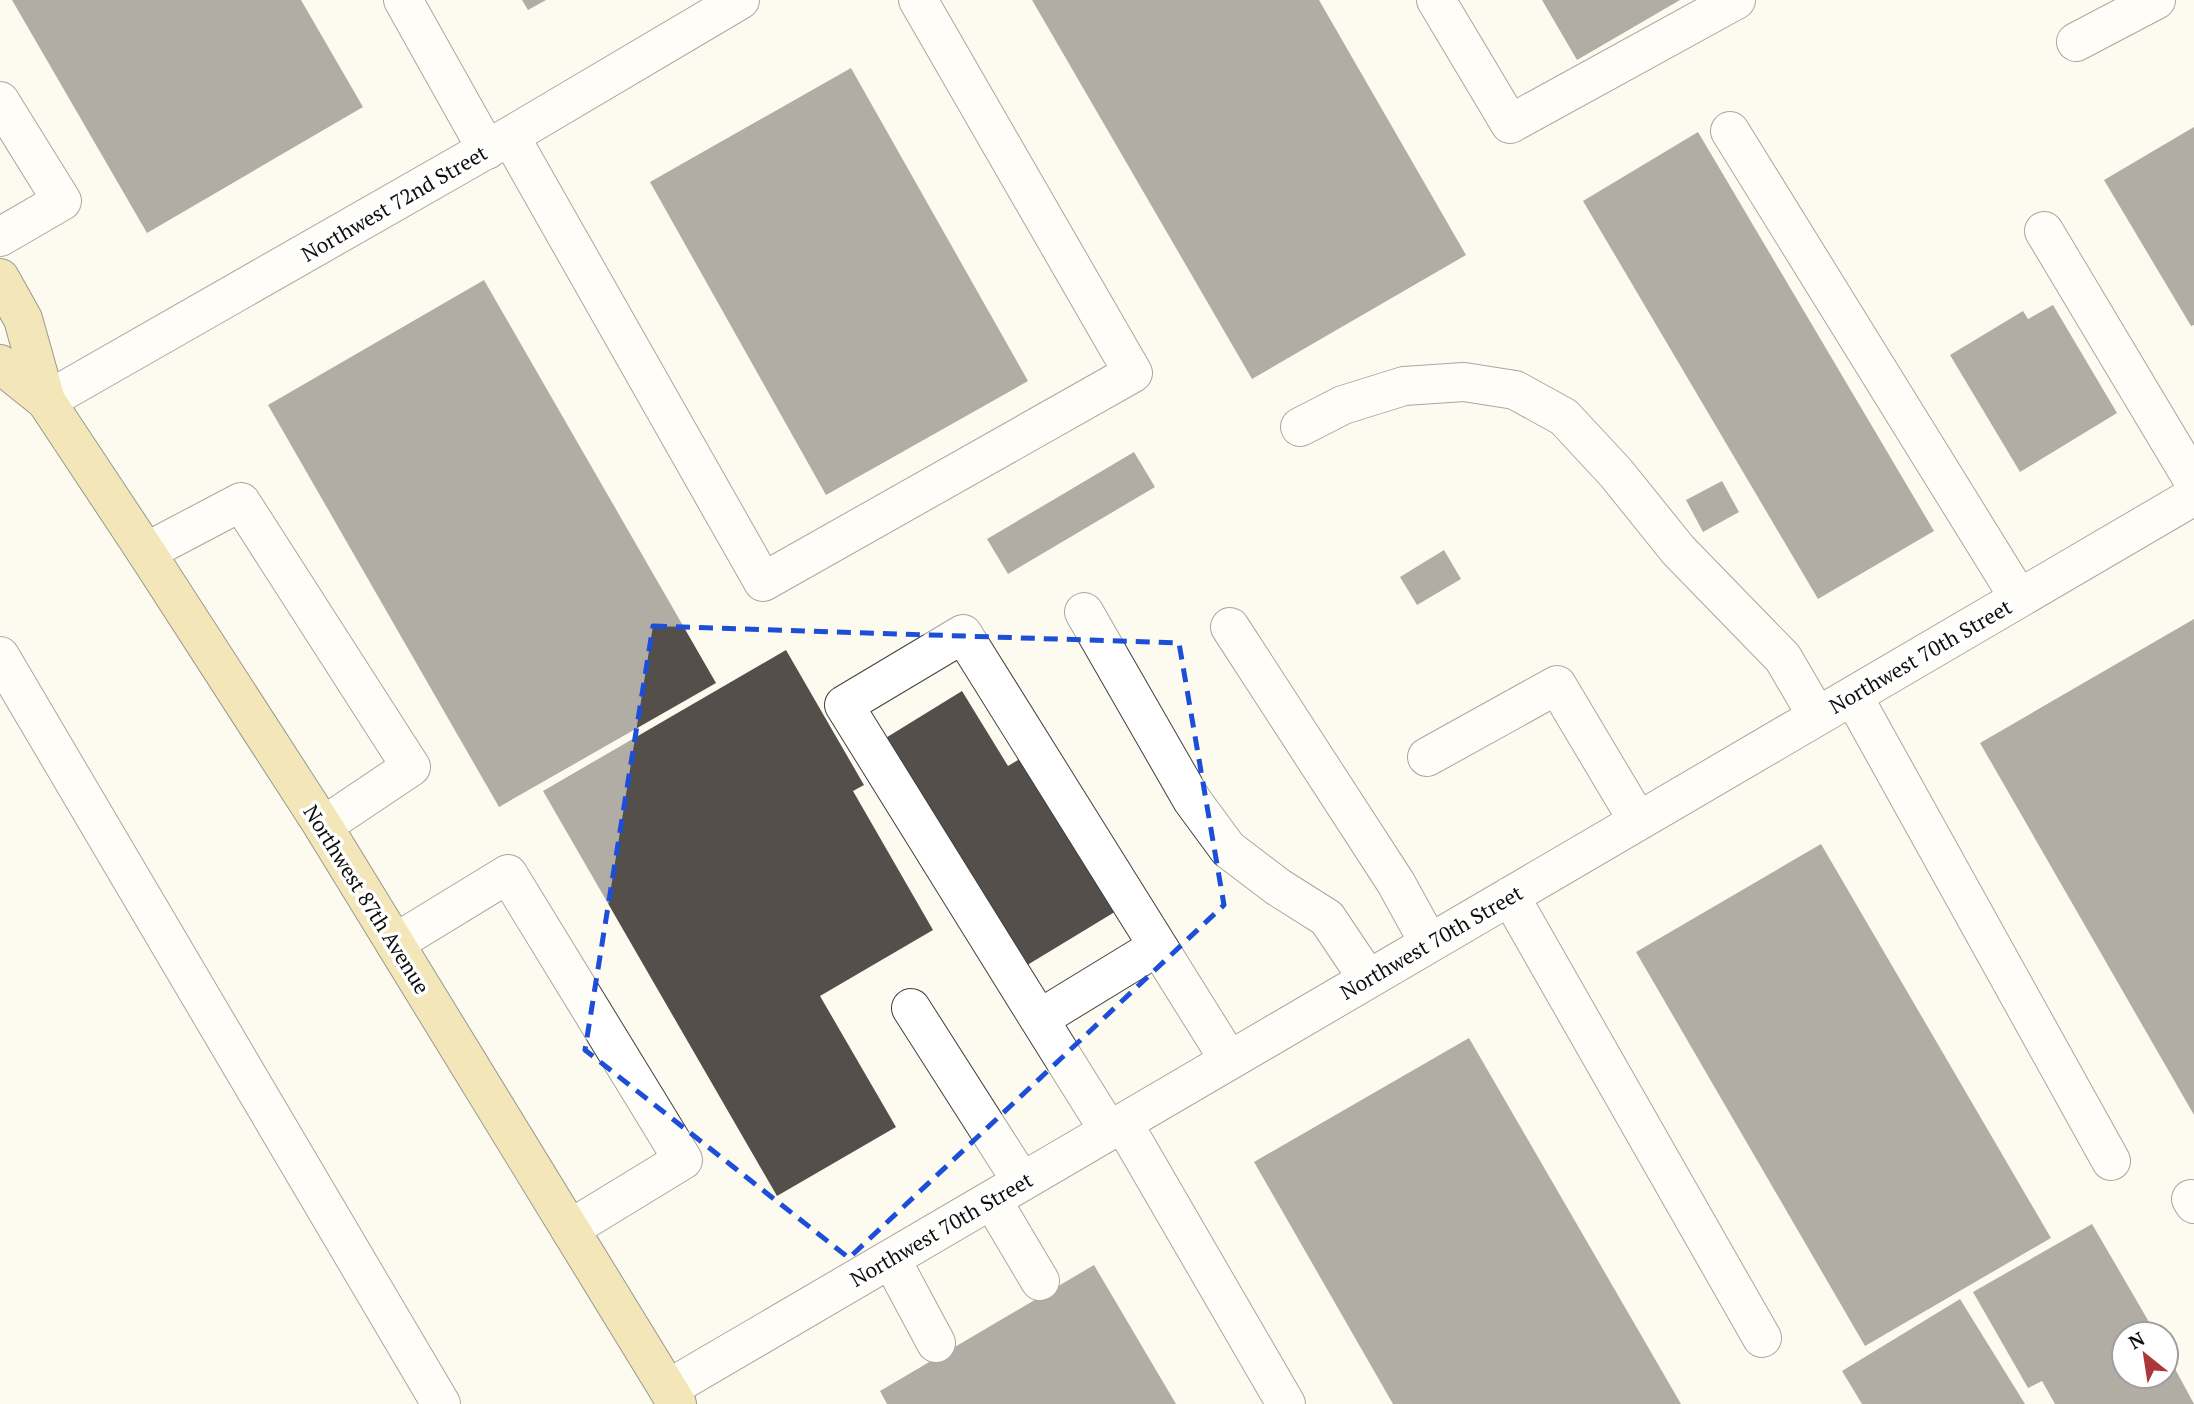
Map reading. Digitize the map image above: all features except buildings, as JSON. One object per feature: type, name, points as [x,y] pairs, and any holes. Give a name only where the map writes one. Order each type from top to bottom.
[{"type":"main road","name":"Northwest 87th Avenue","points":[[0,278],[23,319],[46,401]]},
{"type":"main road","name":"Northwest 87th Avenue","points":[[0,364],[46,401],[146,552],[323,826],[672,1396]]},
{"type":"street","points":[[403,0],[499,143],[763,582],[1133,373],[918,0]]},
{"type":"street","name":"Northwest 72nd Street","points":[[46,401],[499,143],[740,0]]},
{"type":"street","points":[[1436,0],[1510,124],[1736,0]]},
{"type":"street","points":[[2077,42],[2157,0]]},
{"type":"street","points":[[0,101],[62,201],[0,237]]},
{"type":"street","points":[[1730,131],[2019,598]]},
{"type":"street","points":[[2044,231],[2194,482]]},
{"type":"street","points":[[1300,427],[1343,405],[1404,386],[1464,382],[1515,390],[1564,417],[1616,473],[1678,550],[1783,658],[1817,716]]},
{"type":"street","name":"Northwest 70th Street","points":[[672,1396],[891,1259],[2194,496]]},
{"type":"street","points":[[146,552],[241,502],[411,767],[323,826]]},
{"type":"street","points":[[1084,612],[1192,800],[1228,849],[1278,887],[1327,918],[1368,979]]},
{"type":"street","points":[[1230,627],[1396,883],[1429,943]]},
{"type":"street","points":[[1229,1060],[963,634],[844,705],[1039,1019],[1116,1127],[1286,1404]]},
{"type":"street","points":[[0,656],[441,1404]]},
{"type":"street","points":[[1427,757],[1557,685],[1638,821]]},
{"type":"street","points":[[1853,695],[2111,1161]]},
{"type":"street","points":[[395,943],[508,874],[683,1160],[570,1229]]},
{"type":"street","points":[[1510,896],[1762,1338]]},
{"type":"street","points":[[1039,1019],[1157,947]]},
{"type":"street","points":[[911,1008],[1007,1191],[1040,1281]]},
{"type":"street","points":[[891,1259],[936,1343]]},
{"type":"highlighted area","points":[[653,626],[1179,643],[1224,905],[849,1258],[585,1050]]}]
